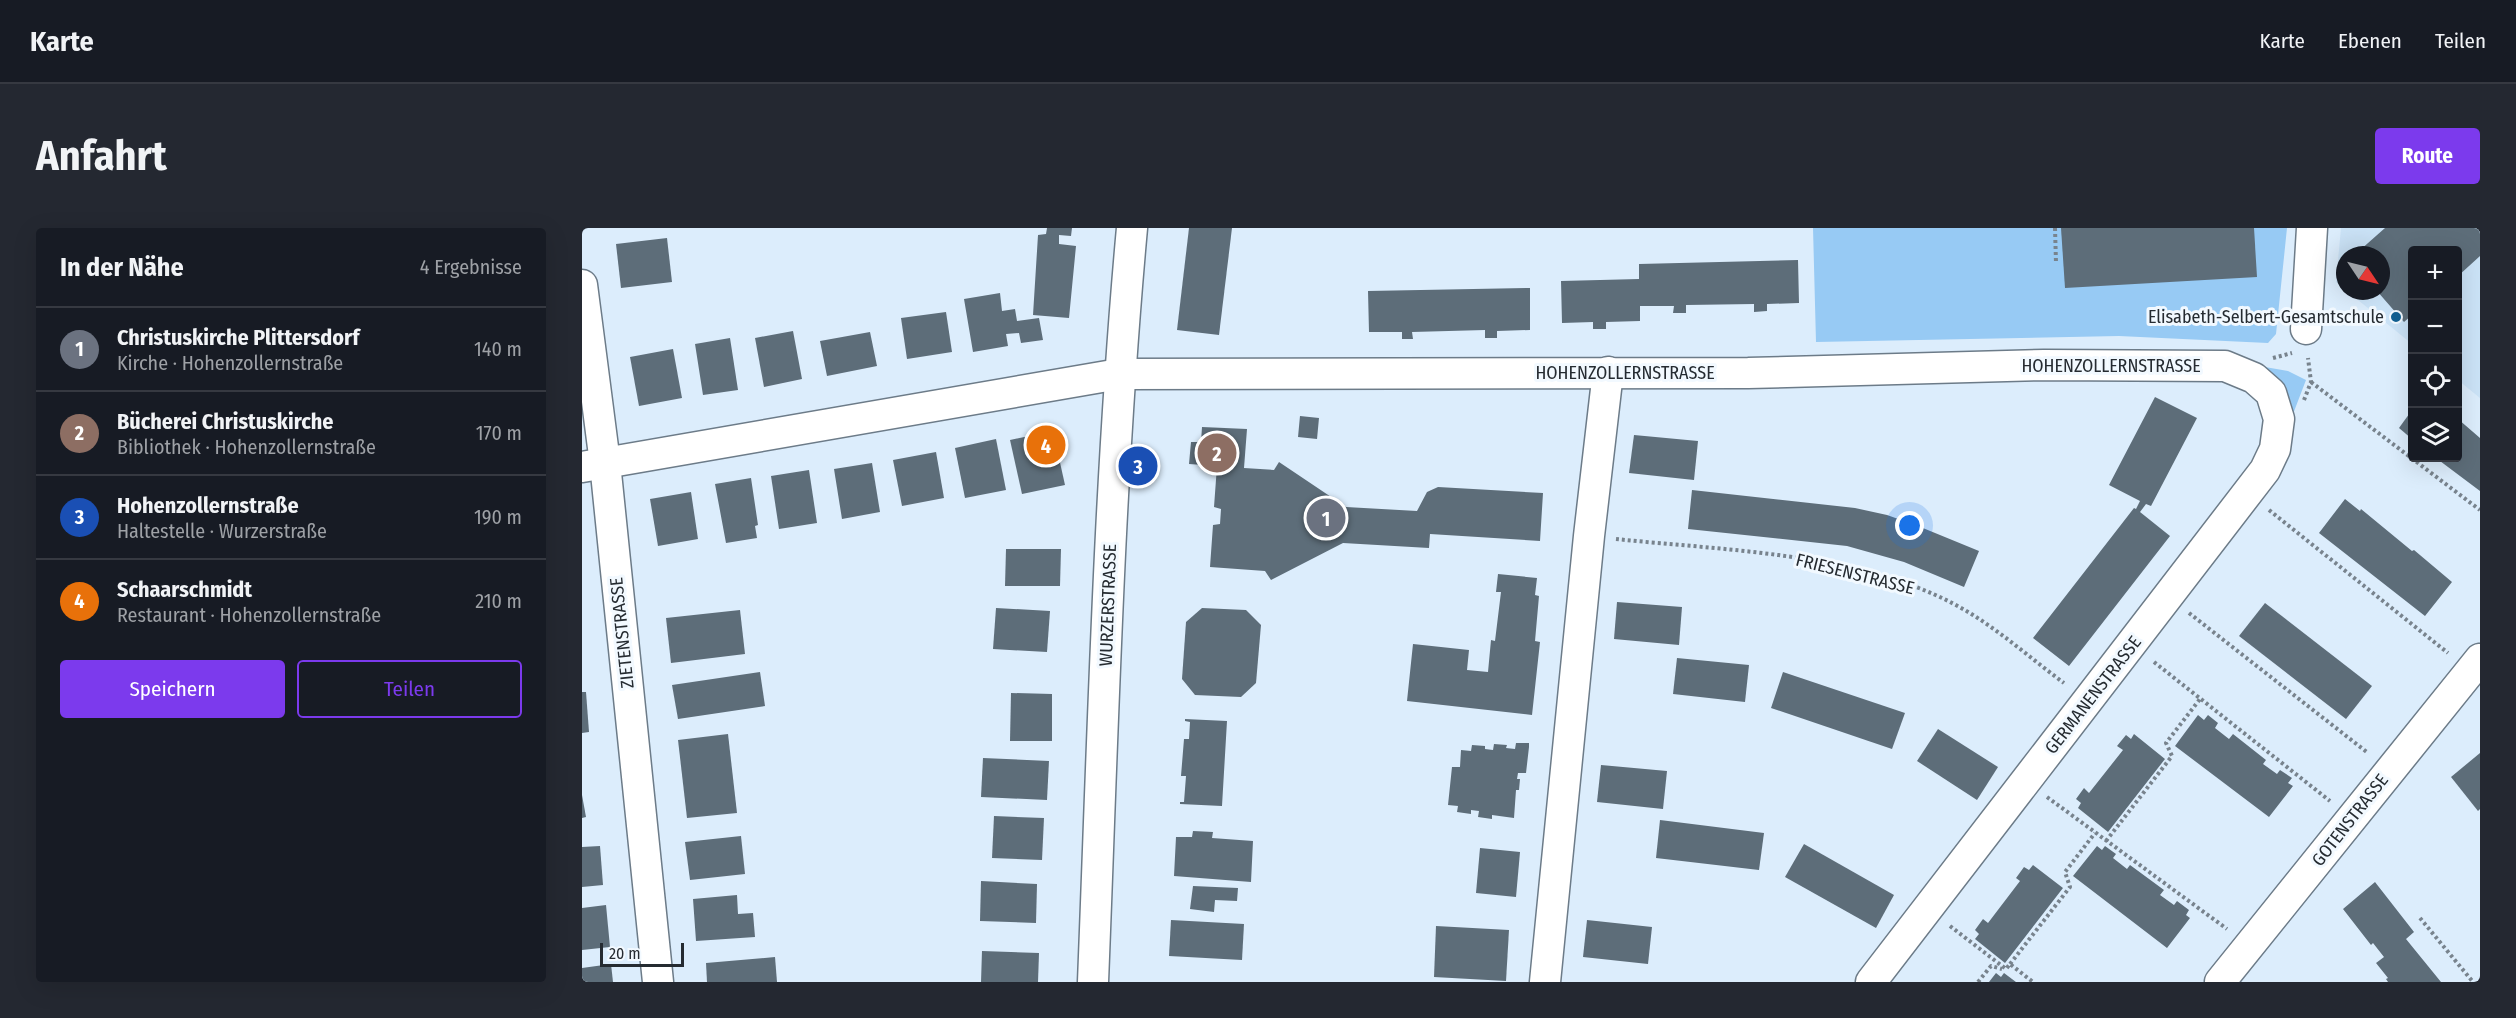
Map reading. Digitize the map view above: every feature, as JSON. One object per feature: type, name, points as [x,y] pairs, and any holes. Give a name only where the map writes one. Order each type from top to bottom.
[{"type":"street","name":"WURZERSTRASSE","points":[[1093,982],[1109,563],[1119,374],[1132,228]]},
{"type":"street","points":[[2306,330],[2312,228]]},
{"type":"street","name":"ZIETENSTRASSE","points":[[582,285],[593,465],[658,982]]},
{"type":"street","name":"HOHENZOLLERNSTRASSE","points":[[593,465],[1119,374],[1748,373],[2044,365],[2225,366],[2254,378],[2271,393]]},
{"type":"street","points":[[1545,982],[1589,536],[1608,372]]},
{"type":"street","name":"GERMANENSTRASSE","points":[[1871,982],[2089,702],[2265,470],[2275,448],[2279,419],[2271,393]]},
{"type":"street","name":"GOTENSTRASSE","points":[[2220,982],[2475,665]]},
{"type":"path","points":[[2055,228],[2056,263]]},
{"type":"path","points":[[2311,382],[2480,510]]},
{"type":"path","points":[[2247,493],[2475,665]]},
{"type":"path","name":"FRIESENSTRASSE","points":[[1589,536],[1786,557],[1887,578],[1926,592],[1973,615],[2089,702]]},
{"type":"path","points":[[2168,597],[2389,770]]},
{"type":"path","points":[[2132,645],[2351,818]]},
{"type":"path","points":[[2106,841],[2172,756],[2166,743],[2200,699]]},
{"type":"path","points":[[2026,782],[2249,946]]},
{"type":"path","points":[[2006,969],[2070,887],[2065,872],[2095,833]]},
{"type":"path","points":[[1928,909],[2006,969]]},
{"type":"path","points":[[2421,918],[2473,982]]},
{"type":"path","points":[[2010,964],[2034,982]]},
{"type":"path","points":[[1978,982],[1991,966],[2006,969]]},
{"type":"shaded area","points":[[1813,228],[2287,228],[2276,334],[2268,343],[2119,336],[1816,342]]},
{"type":"shaded area","name":"Elisabeth-Selbert-Gesamtschule","points":[[2341,228],[2480,228],[2480,398],[2462,383],[2462,246],[2408,246],[2408,341],[2358,300],[2390,300],[2390,246],[2339,246]]},
{"type":"shaded area","points":[[2265,367],[2288,371],[2306,380],[2293,414],[2286,387]]},
{"type":"building","points":[[1047,228],[1072,228],[1071,236],[1059,235],[1059,244],[1076,246],[1069,318],[1033,315],[1038,235],[1046,234]]},
{"type":"building","points":[[1189,228],[1232,228],[1219,335],[1177,330]]},
{"type":"building","points":[[2061,228],[2254,228],[2257,277],[2065,288]]},
{"type":"building","points":[[2385,228],[2480,228],[2480,256],[2462,272],[2462,246],[2408,246],[2408,318],[2404,322],[2385,300],[2390,300],[2390,246],[2365,246]]},
{"type":"building","points":[[667,238],[672,282],[621,288],[616,244]]},
{"type":"building","points":[[1798,260],[1799,303],[1767,304],[1767,311],[1754,312],[1754,304],[1686,305],[1686,313],[1673,313],[1674,306],[1640,306],[1640,321],[1606,322],[1606,329],[1593,329],[1593,322],[1562,323],[1561,281],[1639,279],[1639,264]]},
{"type":"building","points":[[1530,288],[1530,330],[1497,331],[1497,338],[1485,338],[1485,330],[1412,332],[1413,339],[1402,339],[1402,332],[1369,332],[1368,291]]},
{"type":"building","points":[[1000,293],[1002,311],[1015,309],[1017,321],[1039,318],[1043,340],[1021,343],[1019,333],[1006,334],[1008,346],[973,352],[964,299]]},
{"type":"building","points":[[946,312],[952,352],[907,359],[901,318]]},
{"type":"building","points":[[793,331],[802,379],[764,387],[755,338]]},
{"type":"building","points":[[870,332],[877,366],[827,376],[820,341]]},
{"type":"building","points":[[730,338],[738,390],[703,395],[695,344]]},
{"type":"building","points":[[673,349],[682,398],[639,406],[630,357]]},
{"type":"building","points":[[2155,397],[2197,418],[2151,506],[2146,504],[2140,512],[2170,536],[2069,666],[2033,638],[2134,508],[2136,509],[2140,501],[2109,485]]},
{"type":"building","points":[[1300,416],[1319,418],[1317,439],[1298,437]]},
{"type":"building","points":[[2408,416],[2408,436],[2399,428]]},
{"type":"building","points":[[2462,422],[2480,438],[2480,491],[2441,462],[2462,462]]},
{"type":"building","points":[[1202,427],[1247,429],[1244,468],[1274,470],[1279,462],[1346,507],[1417,511],[1427,492],[1438,487],[1543,493],[1540,541],[1430,534],[1429,548],[1343,543],[1271,580],[1265,571],[1210,567],[1213,525],[1220,524],[1221,509],[1214,507],[1217,466],[1189,464],[1191,442],[1201,442]]},
{"type":"building","points":[[1053,431],[1065,485],[1022,494],[1010,440]]},
{"type":"building","points":[[1634,435],[1698,441],[1694,480],[1629,473]]},
{"type":"building","points":[[996,439],[1006,490],[965,498],[955,448]]},
{"type":"building","points":[[936,452],[944,498],[902,506],[893,460]]},
{"type":"building","points":[[872,463],[880,512],[842,519],[834,469]]},
{"type":"building","points":[[809,470],[817,523],[779,529],[771,476]]},
{"type":"building","points":[[751,478],[758,525],[755,526],[757,538],[726,543],[715,484]]},
{"type":"building","points":[[1692,490],[1855,508],[1887,515],[1979,551],[1964,587],[1904,562],[1847,546],[1688,529]]},
{"type":"building","points":[[691,492],[698,539],[658,546],[650,499]]},
{"type":"building","points":[[2345,499],[2360,511],[2361,509],[2412,551],[2414,550],[2452,582],[2425,616],[2319,533]]},
{"type":"building","points":[[1006,549],[1061,549],[1060,586],[1005,586]]},
{"type":"building","points":[[1498,574],[1537,578],[1535,595],[1539,596],[1535,641],[1540,642],[1532,715],[1407,701],[1413,644],[1469,650],[1467,670],[1488,672],[1491,640],[1495,641],[1501,592],[1496,592]]},
{"type":"building","points":[[1617,602],[1682,607],[1679,645],[1614,639]]},
{"type":"building","points":[[2265,603],[2372,686],[2346,719],[2239,636]]},
{"type":"building","points":[[996,608],[1050,611],[1047,652],[993,649]]},
{"type":"building","points":[[1202,608],[1246,610],[1261,625],[1256,683],[1241,697],[1195,695],[1182,679],[1186,622]]},
{"type":"building","points":[[740,610],[745,654],[671,663],[666,618]]},
{"type":"building","points":[[1677,658],[1749,665],[1745,702],[1673,694]]},
{"type":"building","points":[[760,672],[765,706],[678,719],[672,685]]},
{"type":"building","points":[[1783,672],[1905,713],[1892,749],[1771,708]]},
{"type":"building","points":[[582,692],[586,692],[589,732],[582,733]]},
{"type":"building","points":[[1011,693],[1052,694],[1052,741],[1010,741]]},
{"type":"building","points":[[2198,715],[2204,720],[2208,715],[2218,723],[2215,728],[2229,739],[2233,734],[2266,760],[2263,764],[2277,774],[2280,770],[2292,778],[2288,783],[2293,786],[2269,817],[2175,746]]},
{"type":"building","points":[[1185,719],[1227,721],[1222,806],[1180,804],[1184,802],[1186,776],[1181,776],[1184,739],[1189,739],[1190,722]]},
{"type":"building","points":[[1938,729],[1998,767],[1977,800],[1917,761]]},
{"type":"building","points":[[728,734],[737,813],[687,818],[678,740]]},
{"type":"building","points":[[2134,734],[2165,759],[2108,832],[2078,808],[2081,803],[2076,799],[2084,788],[2089,793],[2123,750],[2117,746],[2126,735],[2131,739]]},
{"type":"building","points":[[1516,743],[1529,743],[1529,747],[1526,773],[1518,773],[1517,779],[1520,779],[1519,790],[1516,790],[1514,818],[1492,815],[1492,819],[1478,817],[1479,811],[1471,810],[1471,814],[1457,812],[1458,806],[1448,805],[1452,767],[1460,767],[1461,750],[1471,751],[1472,745],[1485,746],[1485,749],[1493,750],[1494,744],[1507,745],[1506,748],[1515,749]]},
{"type":"building","points":[[2480,753],[2480,809],[2478,811],[2451,777]]},
{"type":"building","points":[[983,758],[1049,761],[1047,800],[981,797]]},
{"type":"building","points":[[1601,765],[1667,771],[1663,809],[1597,802]]},
{"type":"building","points":[[582,795],[586,817],[582,818]]},
{"type":"building","points":[[994,816],[1044,818],[1042,860],[992,858]]},
{"type":"building","points":[[1660,820],[1764,833],[1759,870],[1656,858]]},
{"type":"building","points":[[1193,831],[1213,832],[1212,838],[1253,841],[1251,882],[1174,876],[1176,837],[1192,837]]},
{"type":"building","points":[[741,836],[745,874],[690,880],[685,842]]},
{"type":"building","points":[[1804,844],[1894,895],[1876,928],[1785,877]]},
{"type":"building","points":[[600,846],[603,885],[582,887],[582,847]]},
{"type":"building","points":[[2097,846],[2102,850],[2105,846],[2116,854],[2113,858],[2127,869],[2130,865],[2164,890],[2160,895],[2174,905],[2177,901],[2189,910],[2186,915],[2190,918],[2167,948],[2073,876]]},
{"type":"building","points":[[1480,848],[1520,852],[1516,897],[1476,893]]},
{"type":"building","points":[[2033,865],[2063,888],[2005,963],[1975,939],[1979,934],[1975,930],[1983,919],[1988,923],[2020,881],[2016,878],[2024,867],[2029,870]]},
{"type":"building","points":[[981,881],[1037,884],[1036,923],[980,921]]},
{"type":"building","points":[[2375,882],[2414,932],[2406,939],[2441,982],[2388,982],[2386,979],[2388,978],[2376,963],[2384,957],[2373,943],[2371,945],[2343,909]]},
{"type":"building","points":[[1193,886],[1238,888],[1237,901],[1215,900],[1214,912],[1190,909]]},
{"type":"building","points":[[737,895],[738,914],[753,913],[755,937],[696,941],[693,899]]},
{"type":"building","points":[[606,905],[610,947],[582,950],[582,908]]},
{"type":"building","points":[[1171,920],[1244,924],[1242,960],[1169,956]]},
{"type":"building","points":[[1587,920],[1652,927],[1648,964],[1583,957]]},
{"type":"building","points":[[1436,926],[1509,930],[1506,981],[1434,977]]},
{"type":"building","points":[[982,951],[1039,953],[1038,982],[981,982]]},
{"type":"building","points":[[775,957],[777,982],[707,982],[706,963]]},
{"type":"building","points":[[611,964],[613,982],[582,982],[582,968]]},
{"type":"building","points":[[1996,973],[2001,977],[2004,973],[2016,982],[1989,982]]},
{"type":"place","name":"Elisabeth-Selbert-Gesamtschule","points":[[2396,317]]},
{"type":"place","name":"Schaarschmidt","points":[[1046,445]]},
{"type":"place","name":"Bücherei Christuskirche","points":[[1217,453]]},
{"type":"place","name":"Hohenzollernstraße","points":[[1138,466]]},
{"type":"place","name":"Christuskirche Plittersdorf","points":[[1326,518]]}]
